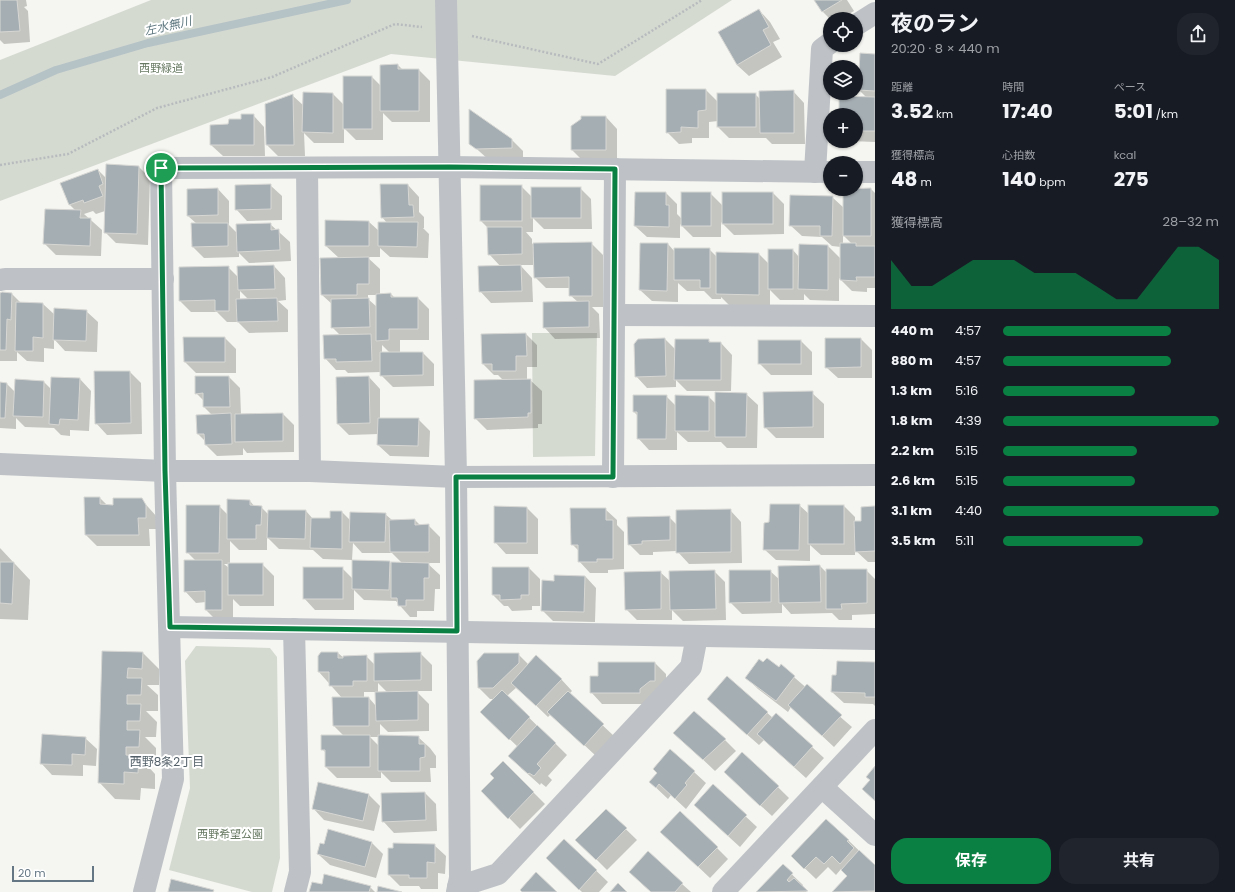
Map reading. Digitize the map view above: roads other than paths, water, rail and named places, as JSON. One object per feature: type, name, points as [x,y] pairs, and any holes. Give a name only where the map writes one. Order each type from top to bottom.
[{"type":"street","points":[[446,0],[456,477],[460,878],[457,889]]},
{"type":"street","points":[[863,21],[875,13]]},
{"type":"street","points":[[863,27],[875,28]]},
{"type":"street","points":[[144,892],[173,779],[165,471],[161,168],[450,167],[823,172],[823,48]]},
{"type":"street","points":[[307,168],[310,471]]},
{"type":"street","points":[[613,477],[615,169]]},
{"type":"street","points":[[863,172],[875,172]]},
{"type":"street","points":[[0,280],[163,278]]},
{"type":"street","points":[[614,314],[875,316]]},
{"type":"street","points":[[0,464],[165,471],[310,471],[456,477],[875,475]]},
{"type":"street","points":[[170,627],[875,639]]},
{"type":"street","points":[[294,629],[300,872],[295,892]]},
{"type":"street","points":[[457,889],[498,874],[691,667],[697,636]]},
{"type":"street","points":[[723,892],[875,730]]},
{"type":"street","points":[[822,787],[875,835]]},
{"type":"waterway","name":"左水無川","points":[[0,95],[56,70],[148,43],[347,0]]},
{"type":"district","name":"西野8条2丁目","points":[[167,762]]},
{"type":"park label","name":"西野緑道","points":[[161,68]]},
{"type":"park label","name":"西野希望公園","points":[[230,834]]}]
